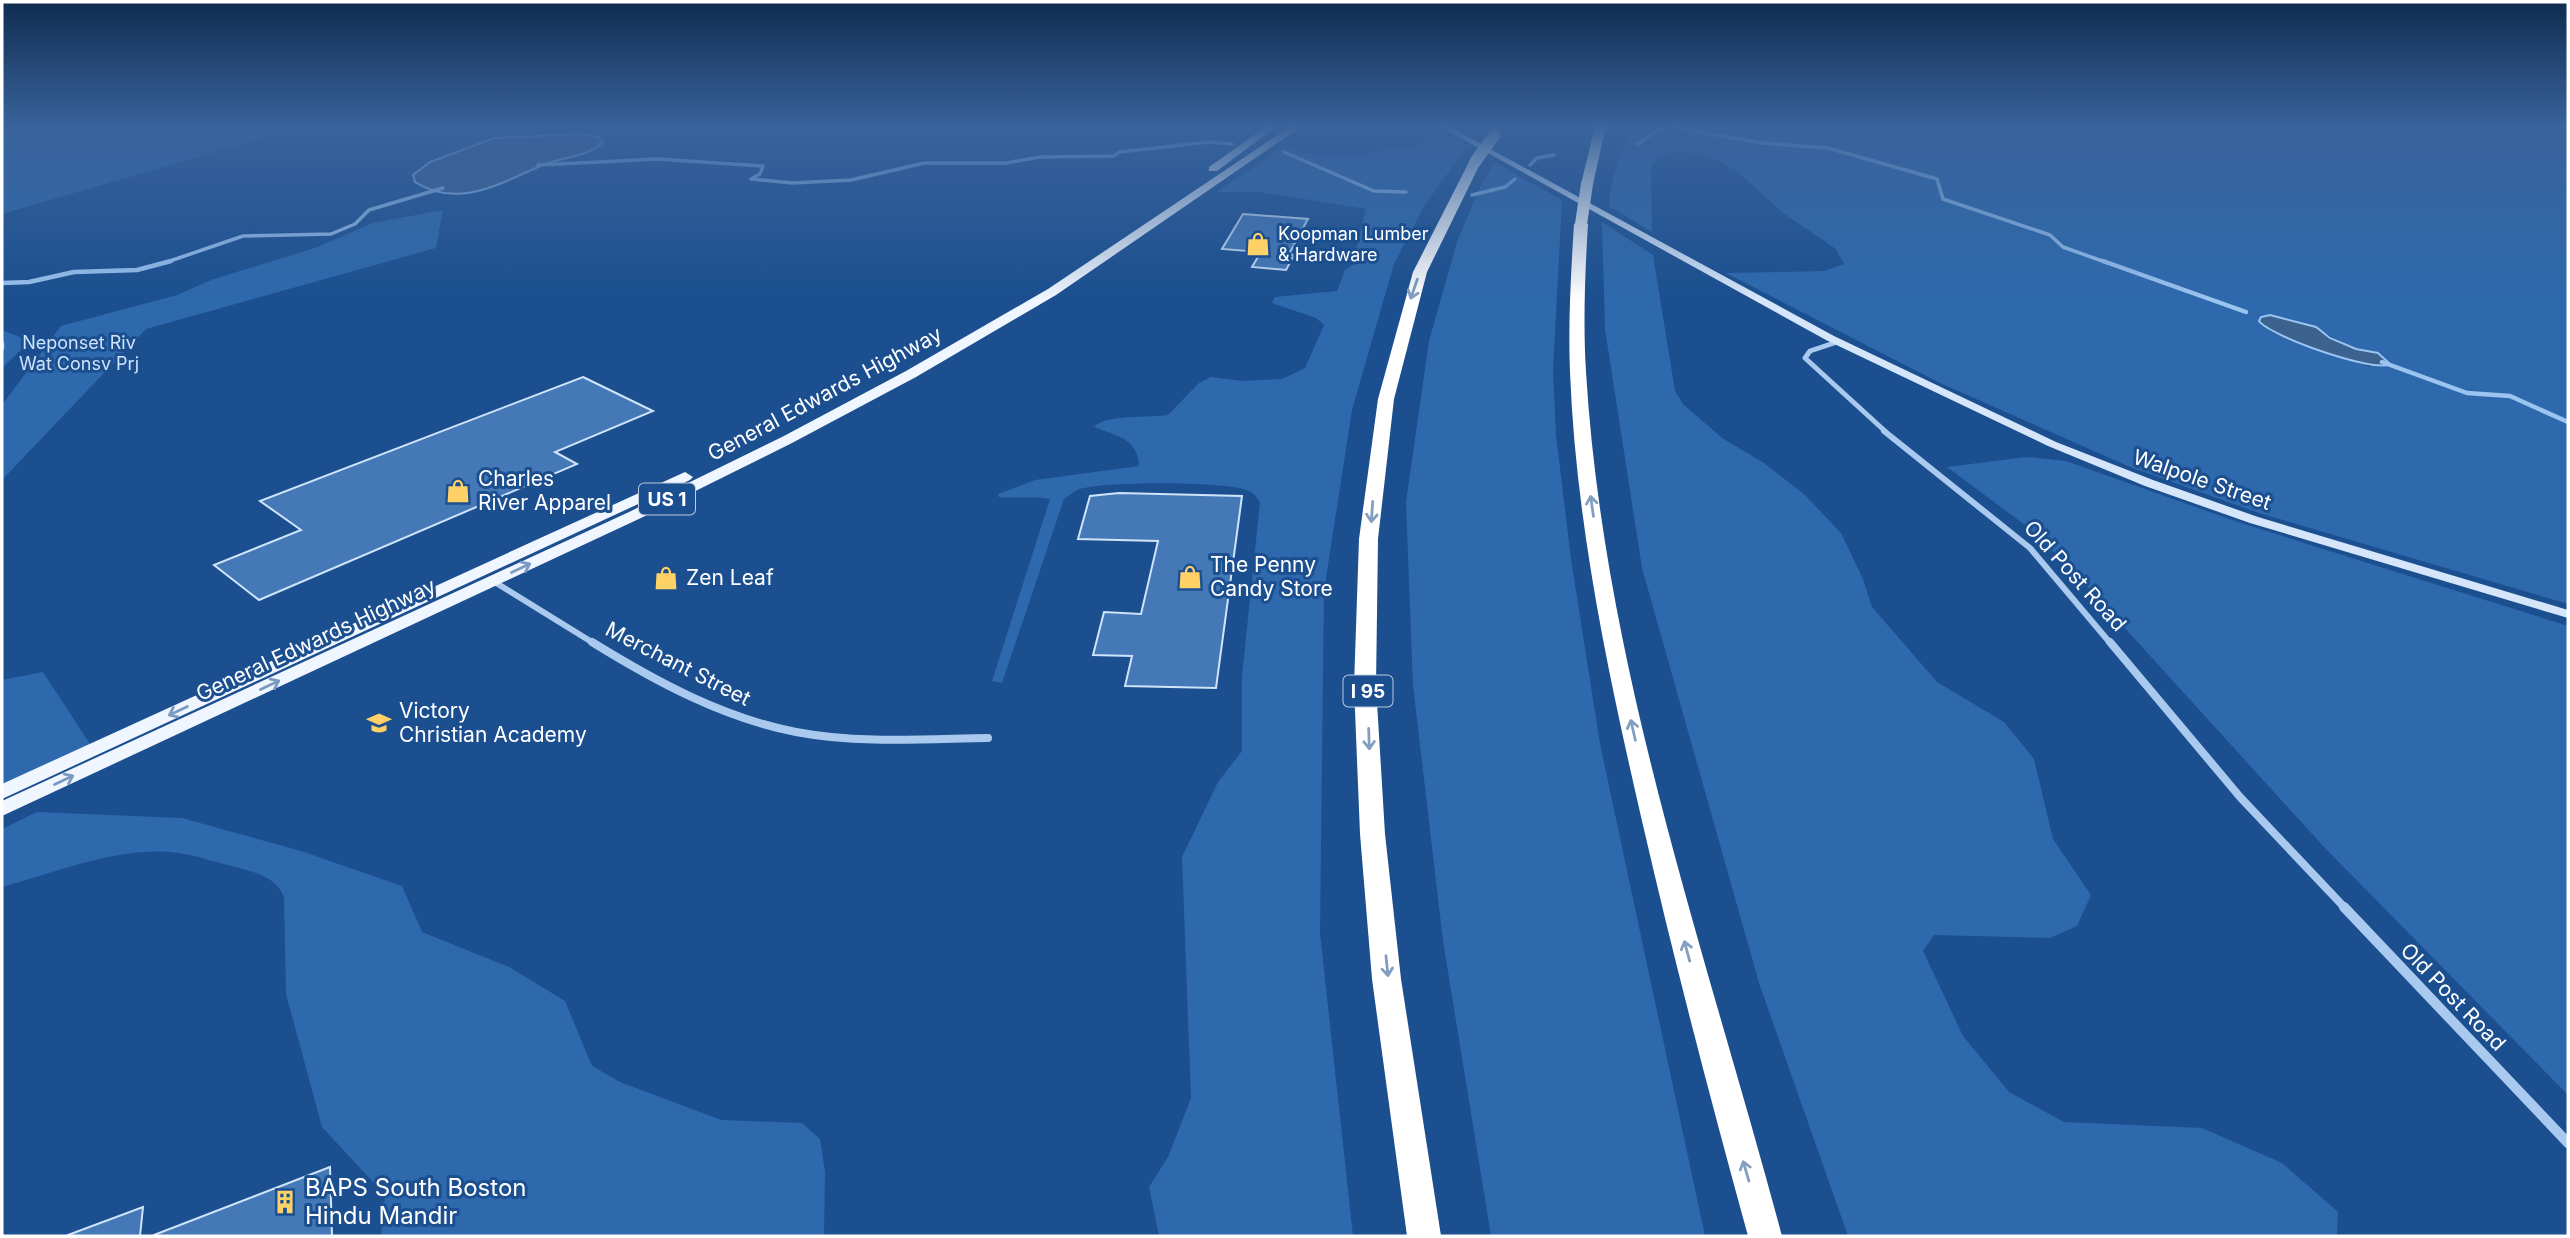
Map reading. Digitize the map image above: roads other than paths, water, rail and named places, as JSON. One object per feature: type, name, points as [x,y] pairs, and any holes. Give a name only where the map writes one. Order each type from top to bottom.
[{"type":"highway","name":"I 95","points":[[1424,1236],[1392,1009],[1374,827],[1367,661],[1370,535],[1379,436],[1401,332],[1431,243],[1463,184]]},
{"type":"highway","points":[[1587,184],[1576,296],[1581,415],[1612,627],[1676,910],[1765,1236]]},
{"type":"main road","name":"General Edwards Highway","points":[[2,792],[621,508],[858,390],[975,326],[1076,264],[1191,184]]},
{"type":"main road","name":"General Edwards Highway","points":[[2,809],[740,464],[969,341],[1099,262],[1213,184]]},
{"type":"main road","points":[[1547,184],[1838,342]]},
{"type":"main road","name":"Walpole Street","points":[[1838,342],[2052,444],[2149,483],[2317,540],[2568,614]]},
{"type":"street","name":"Old Post Road","points":[[1838,342],[1810,351],[1805,358],[1876,424],[2030,548],[2240,797],[2568,1143]]},
{"type":"street","name":"Merchant Street","points":[[493,581],[609,651],[728,714],[797,732],[884,738],[988,738]]},
{"type":"waterway","points":[[1357,184],[1374,191],[1406,192]]},
{"type":"waterway","points":[[1472,195],[1509,184]]},
{"type":"waterway","points":[[1938,184],[1943,199],[2050,235],[2063,247],[2108,263]]},
{"type":"waterway","points":[[166,262],[243,236],[331,234],[355,224],[369,210],[443,188]]},
{"type":"waterway","points":[[166,262],[171,261]]},
{"type":"waterway","points":[[2103,261],[2246,312]]},
{"type":"waterway","points":[[2,283],[29,282],[74,272],[137,270],[166,262]]},
{"type":"waterway","points":[[2,343],[2,348]]},
{"type":"waterway","points":[[2382,362],[2467,393],[2510,396],[2568,422]]},
{"type":"place","name":"Koopman Lumber & Hardware","points":[[1258,244]]},
{"type":"place","name":"Charles River Apparel","points":[[458,491]]},
{"type":"place","name":"The Penny Candy Store","points":[[1190,577]]},
{"type":"place","name":"Zen Leaf","points":[[666,578]]},
{"type":"place","name":"Victory Christian Academy","points":[[379,723]]},
{"type":"place","name":"BAPS South Boston Hindu Mandir","points":[[285,1202]]},
{"type":"park label","name":"Neponset Riv Wat Consv Prj","points":[[79,353]]}]
